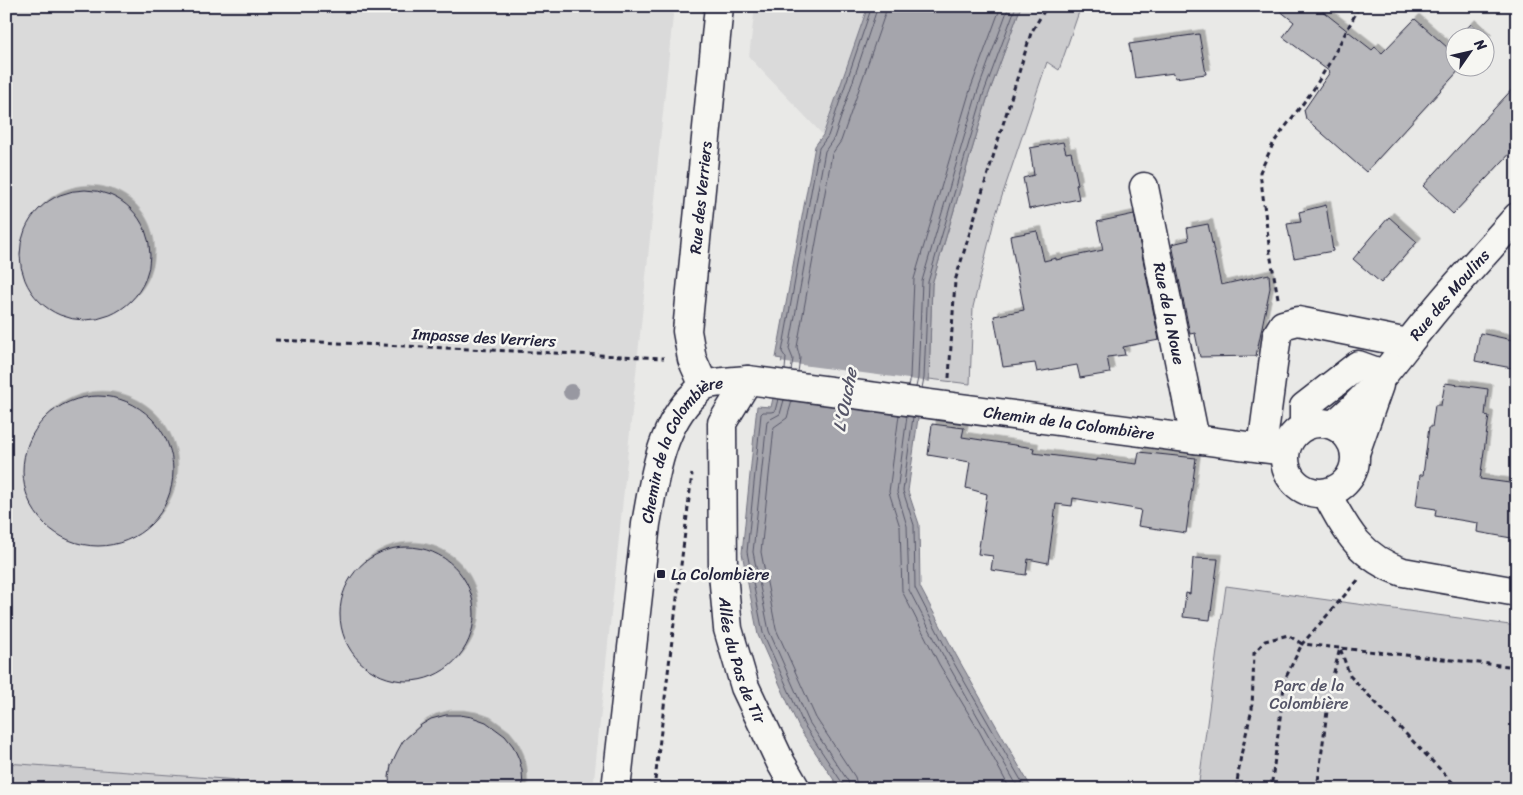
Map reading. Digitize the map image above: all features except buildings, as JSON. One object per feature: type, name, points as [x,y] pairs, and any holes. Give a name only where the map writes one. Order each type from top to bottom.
[{"type":"street","name":"Rue des Verriers","points":[[704,386],[692,359],[687,331],[719,6]]},
{"type":"street","name":"Rue de la Noue","points":[[1144,188],[1195,439]]},
{"type":"street","name":"Rue des Moulins","points":[[1333,425],[1346,415],[1383,374],[1517,216]]},
{"type":"street","points":[[1274,450],[1304,426],[1323,422],[1342,430],[1348,436],[1355,453],[1353,471],[1342,486],[1334,491],[1317,493],[1307,491],[1291,479],[1284,461],[1274,450],[1277,335],[1283,325],[1298,321],[1408,343]]},
{"type":"street","points":[[1304,426],[1304,407],[1358,365],[1383,374]]},
{"type":"street","name":"Rue des Moulins","points":[[1355,453],[1383,374]]},
{"type":"street","name":"Chemin de la Colombière","points":[[616,789],[646,524],[652,493],[665,441],[677,414],[704,386],[748,380],[1274,450]]},
{"type":"street","name":"Allée du Pas de Tir","points":[[748,380],[722,423],[723,573],[728,629],[745,686],[781,763],[796,789]]},
{"type":"street","points":[[1326,493],[1350,534],[1375,560],[1387,567],[1403,572],[1517,592]]},
{"type":"path","points":[[946,406],[955,281],[1031,34],[1047,6]]},
{"type":"path","points":[[1283,325],[1270,252],[1260,172],[1274,142],[1313,90],[1330,62],[1357,11],[1351,6]]},
{"type":"path","name":"Impasse des Verriers","points":[[275,340],[692,359]]},
{"type":"path","points":[[654,789],[693,466]]},
{"type":"path","points":[[1271,789],[1285,679],[1302,644],[1375,560]]},
{"type":"path","points":[[1236,789],[1240,755],[1252,709],[1254,653],[1265,641],[1288,635],[1302,644],[1517,667]]},
{"type":"path","points":[[1317,789],[1330,688],[1340,648]]},
{"type":"path","points":[[1340,648],[1350,676],[1459,789]]},
{"type":"shaded area","points":[[6,6],[674,6],[593,789],[237,789],[237,780],[6,763]]},
{"type":"shaded area","points":[[755,6],[868,6],[823,135],[749,57]]},
{"type":"green space","points":[[1021,6],[1081,6],[1059,70],[1047,62],[995,217],[973,307],[970,384],[929,379],[932,284],[988,96]]},
{"type":"green space","name":"Parc de la Colombière","points":[[1226,586],[1517,626],[1517,789],[1198,789]]},
{"type":"green space","points":[[6,763],[238,780],[237,789],[6,789]]},
{"type":"water","name":"L'Ouche","points":[[868,6],[1021,6],[988,96],[932,284],[929,384],[918,418],[908,491],[919,524],[920,587],[1032,789],[840,789],[799,728],[758,635],[742,553],[757,406],[771,407],[782,359],[776,358],[815,146],[823,135]]},
{"type":"pier","points":[[779,362],[931,382],[931,385],[921,417],[771,397]]},
{"type":"place","name":"La Colombière","points":[[661,574]]}]
